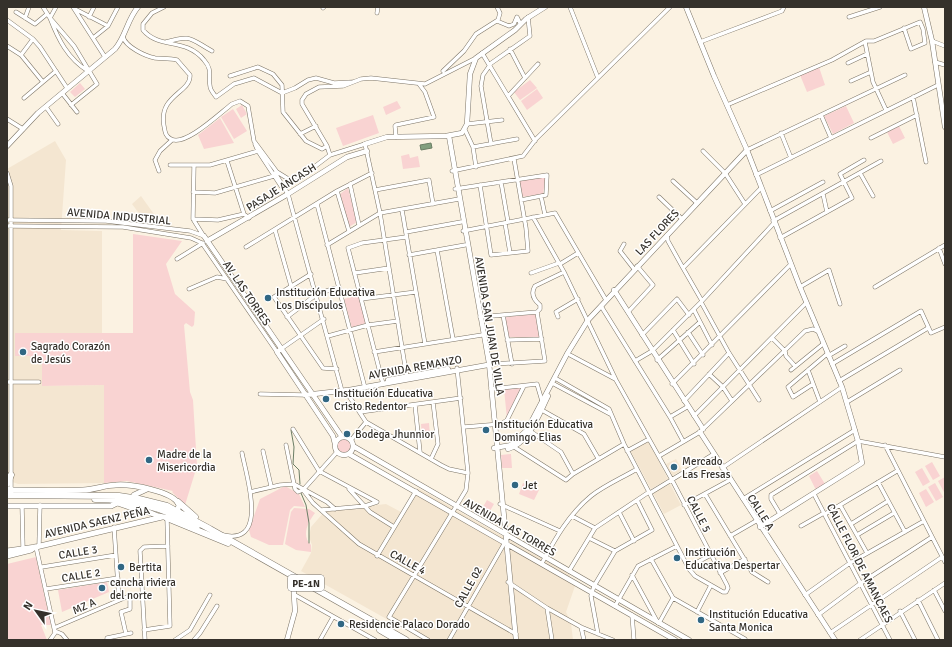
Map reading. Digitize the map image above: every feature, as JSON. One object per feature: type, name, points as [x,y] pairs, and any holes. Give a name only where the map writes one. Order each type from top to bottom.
[{"type":"highway","points":[[7,484],[11,475]]},
{"type":"highway","name":"PE-1N","points":[[8,492],[109,495],[133,500]]},
{"type":"highway","name":"PE-1N","points":[[7,499],[107,499],[152,502],[206,526],[406,640]]},
{"type":"highway","points":[[107,499],[137,509]]},
{"type":"highway","points":[[178,502],[206,526]]},
{"type":"highway","name":"PE-1N","points":[[176,513],[397,640]]},
{"type":"highway","points":[[161,517],[228,543]]},
{"type":"main road","points":[[8,492],[85,490],[116,484],[147,489],[168,495],[178,502],[176,513]]},
{"type":"main road","points":[[147,489],[138,492],[133,500],[137,509],[161,517]]},
{"type":"main road","points":[[7,506],[111,506],[117,503]]},
{"type":"main road","name":"AVENIDA SAENZ PEÑA","points":[[7,551],[38,546],[176,513]]},
{"type":"main road","name":"AVENIDA SAENZ PEÑA","points":[[7,556],[31,550],[38,546]]},
{"type":"street","points":[[24,18],[29,7]]},
{"type":"street","points":[[43,7],[50,18],[74,46],[97,84],[71,105]]},
{"type":"street","points":[[50,18],[56,7]]},
{"type":"street","points":[[89,17],[94,7]]},
{"type":"street","points":[[93,38],[108,26],[118,7]]},
{"type":"street","points":[[8,143],[62,92],[118,45],[123,38],[128,22],[138,7]]},
{"type":"street","points":[[164,7],[152,13],[142,27],[151,38],[183,45],[204,60],[211,75],[210,87],[216,97],[234,84],[254,78],[283,93],[308,80],[316,78],[334,83],[352,82]]},
{"type":"street","points":[[377,13],[378,7]]},
{"type":"street","points":[[437,78],[464,51],[476,34],[497,21],[500,13],[497,7]]},
{"type":"street","points":[[330,155],[327,146],[316,126],[303,106],[303,97],[319,87],[343,86],[361,79],[371,78],[424,84],[437,78],[445,72],[476,58],[515,30],[520,23],[528,17],[545,7]]},
{"type":"street","points":[[570,7],[598,78]]},
{"type":"street","points":[[453,170],[476,167],[523,156],[535,140],[670,7]]},
{"type":"street","points":[[686,7],[747,150],[817,331],[842,387],[858,441],[861,464],[760,527]]},
{"type":"street","points":[[700,42],[782,11],[784,7]]},
{"type":"street","points":[[849,17],[880,7]]},
{"type":"street","points":[[924,7],[932,41],[936,86],[945,126]]},
{"type":"street","points":[[73,8],[108,26]]},
{"type":"street","points":[[73,8],[105,57]]},
{"type":"street","points":[[16,12],[35,24],[47,14]]},
{"type":"street","points":[[512,15],[517,17],[520,23]]},
{"type":"street","points":[[497,21],[509,26],[514,24],[517,17]]},
{"type":"street","points":[[491,144],[481,86],[483,75],[490,64],[530,36],[528,17]]},
{"type":"street","points":[[50,18],[61,43],[75,61],[88,70]]},
{"type":"street","points":[[7,20],[33,39],[68,88]]},
{"type":"street","points":[[727,106],[832,60],[865,42],[874,41],[904,28],[921,22],[925,43],[911,49],[904,28]]},
{"type":"street","points":[[165,42],[187,37],[192,38],[212,52]]},
{"type":"street","points":[[123,38],[127,43],[145,55],[156,58],[177,60],[190,75],[188,83],[172,97],[165,109],[163,122],[167,136],[172,140],[179,140],[189,137],[232,104],[240,101],[245,103],[249,108],[252,133],[258,151],[288,194]]},
{"type":"street","points":[[21,55],[33,39]]},
{"type":"street","points":[[932,41],[945,46]]},
{"type":"street","points":[[865,42],[871,72],[876,88],[886,110]]},
{"type":"street","points":[[7,46],[21,55],[43,82]]},
{"type":"street","points":[[510,49],[525,78]]},
{"type":"street","points":[[482,53],[535,140]]},
{"type":"street","points":[[848,63],[867,54]]},
{"type":"street","points":[[476,58],[470,74],[466,127],[473,147],[476,167]]},
{"type":"street","points":[[935,62],[945,65]]},
{"type":"street","points":[[508,95],[538,64]]},
{"type":"street","points":[[230,76],[249,68],[261,68],[277,78],[283,87],[283,112],[306,141],[314,146],[322,148],[327,146]]},
{"type":"street","points":[[24,98],[56,71]]},
{"type":"street","points":[[851,81],[871,72]]},
{"type":"street","points":[[747,150],[780,133],[905,75]]},
{"type":"street","points":[[396,137],[396,125],[434,117],[428,97],[419,84]]},
{"type":"street","points":[[756,175],[936,86]]},
{"type":"street","points":[[62,92],[77,112]]},
{"type":"street","points":[[913,97],[926,162]]},
{"type":"street","points":[[46,107],[58,124]]},
{"type":"street","points":[[821,115],[831,138]]},
{"type":"street","points":[[871,138],[917,115]]},
{"type":"street","points":[[7,119],[23,129]]},
{"type":"street","points":[[272,167],[285,178],[293,181],[298,180],[330,155],[385,137],[447,136],[462,133],[466,127],[502,120]]},
{"type":"street","points":[[300,134],[316,126]]},
{"type":"street","points":[[780,133],[791,158]]},
{"type":"street","name":"AVENIDA SAN JUAN DE VILLA","points":[[447,136],[489,364],[494,425]]},
{"type":"street","points":[[473,147],[517,139]]},
{"type":"street","points":[[159,171],[155,160],[160,151],[172,140]]},
{"type":"street","points":[[256,143],[288,194],[324,319],[336,369],[344,390],[366,422],[449,470],[468,473]]},
{"type":"street","points":[[365,144],[380,213],[407,378]]},
{"type":"street","name":"LAS FLORES","points":[[556,379],[588,320],[614,290],[747,150]]},
{"type":"street","points":[[170,164],[210,165],[258,151]]},
{"type":"street","name":"PASAJE ANCASH","points":[[204,240],[249,218],[347,157],[367,151]]},
{"type":"street","points":[[703,151],[725,173],[745,204]]},
{"type":"street","points":[[480,185],[491,255],[529,250],[514,159]]},
{"type":"street","points":[[780,238],[852,198],[841,173],[864,160]]},
{"type":"street","points":[[227,161],[234,188],[244,214],[249,218]]},
{"type":"street","points":[[635,361],[652,351],[702,302],[774,222],[881,161]]},
{"type":"street","points":[[194,165],[192,219],[204,240]]},
{"type":"street","points":[[7,173],[11,186],[9,220],[9,389],[11,475],[8,492]]},
{"type":"street","points":[[246,247],[296,218],[337,191],[372,173]]},
{"type":"street","points":[[860,173],[873,196]]},
{"type":"street","points":[[456,189],[547,174],[546,195],[521,200]]},
{"type":"street","points":[[193,192],[213,193],[274,176]]},
{"type":"street","points":[[375,190],[429,180],[433,204]]},
{"type":"street","points":[[673,181],[697,203]]},
{"type":"street","points":[[501,182],[510,253]]},
{"type":"street","points":[[770,211],[823,182]]},
{"type":"street","points":[[350,184],[359,225]]},
{"type":"street","points":[[683,268],[761,188]]},
{"type":"street","points":[[337,191],[349,231]]},
{"type":"street","points":[[823,194],[827,212]]},
{"type":"street","points":[[541,196],[545,215]]},
{"type":"street","points":[[659,197],[682,219]]},
{"type":"street","points":[[327,244],[380,213],[458,199]]},
{"type":"street","name":"AVENIDA SAN JUAN DE VILLA","points":[[458,199],[465,245],[489,364],[504,542],[515,640]]},
{"type":"street","points":[[317,204],[364,386]]},
{"type":"street","points":[[402,210],[425,344]]},
{"type":"street","points":[[464,231],[555,213],[606,300]]},
{"type":"street","points":[[192,219],[218,220],[244,214]]},
{"type":"street","name":"CALLE 5","points":[[533,218],[564,272],[616,380],[672,480],[728,587],[728,590],[723,592],[695,576],[688,567],[627,451],[610,414]]},
{"type":"street","name":"AVENIDA INDUSTRIAL","points":[[9,220],[106,221],[190,231],[204,240]]},
{"type":"street","points":[[382,383],[349,247],[461,222]]},
{"type":"street","points":[[9,226],[123,228],[204,240]]},
{"type":"street","points":[[275,230],[291,286]]},
{"type":"street","points":[[667,235],[668,241],[729,352],[759,400]]},
{"type":"street","points":[[177,259],[204,240]]},
{"type":"street","name":"AV. LAS TORRES","points":[[204,240],[227,278],[333,436],[335,444]]},
{"type":"street","name":"AV. LAS TORRES","points":[[204,240],[342,437]]},
{"type":"street","points":[[624,244],[620,251],[653,285],[628,312]]},
{"type":"street","points":[[875,287],[945,244]]},
{"type":"street","points":[[409,255],[465,245]]},
{"type":"street","points":[[939,248],[945,264]]},
{"type":"street","points":[[437,250],[453,339]]},
{"type":"street","points":[[531,273],[559,263],[578,252]]},
{"type":"street","points":[[672,384],[721,337],[791,264]]},
{"type":"street","points":[[355,273],[389,268]]},
{"type":"street","points":[[800,287],[829,270],[840,304]]},
{"type":"street","points":[[489,364],[544,362],[546,359],[537,312],[540,309],[540,305],[534,300],[533,290],[534,286],[564,272]]},
{"type":"street","points":[[311,274],[274,297],[323,368],[336,369]]},
{"type":"street","points":[[190,289],[217,277],[227,278]]},
{"type":"street","points":[[287,317],[317,294],[338,287]]},
{"type":"street","name":"CALLE A","points":[[614,290],[672,384],[694,416],[722,468],[835,640]]},
{"type":"street","points":[[361,300],[416,292]]},
{"type":"street","points":[[558,317],[556,312],[578,299]]},
{"type":"street","points":[[642,335],[677,299],[689,315]]},
{"type":"street","points":[[694,416],[806,303]]},
{"type":"street","points":[[601,306],[670,417],[683,441]]},
{"type":"street","points":[[694,310],[712,345]]},
{"type":"street","points":[[832,364],[921,311],[928,328],[932,333],[945,326]]},
{"type":"street","points":[[480,317],[537,312]]},
{"type":"street","points":[[502,315],[512,364]]},
{"type":"street","points":[[277,352],[324,319]]},
{"type":"street","points":[[328,336],[368,325],[398,321]]},
{"type":"street","points":[[658,360],[700,322]]},
{"type":"street","name":"LAS FLORES","points":[[512,446],[527,430],[540,409],[542,401],[570,355],[583,328]]},
{"type":"street","points":[[839,381],[928,328]]},
{"type":"street","points":[[659,456],[701,431],[805,331],[813,329],[817,331]]},
{"type":"street","points":[[673,330],[694,364]]},
{"type":"street","points":[[688,332],[703,355]]},
{"type":"street","points":[[374,352],[482,335]]},
{"type":"street","points":[[772,338],[785,350],[786,356],[795,366]]},
{"type":"street","points":[[507,340],[542,339]]},
{"type":"street","points":[[791,370],[823,344]]},
{"type":"street","points":[[814,384],[793,397],[788,387],[828,355],[844,346]]},
{"type":"street","points":[[684,402],[729,352]]},
{"type":"street","points":[[570,355],[616,380]]},
{"type":"street","name":"AVENIDA REMANZO","points":[[305,395],[344,390],[489,364]]},
{"type":"street","points":[[428,640],[389,617],[466,490],[468,473],[457,369]]},
{"type":"street","points":[[808,370],[820,402]]},
{"type":"street","points":[[847,402],[900,370]]},
{"type":"street","points":[[709,374],[723,387],[732,401]]},
{"type":"street","points":[[556,379],[606,406],[610,414]]},
{"type":"street","points":[[9,382],[39,382]]},
{"type":"street","points":[[491,389],[538,384],[542,401]]},
{"type":"street","points":[[553,384],[610,414]]},
{"type":"street","name":"LAS FLORES","points":[[512,446],[530,431],[553,384]]},
{"type":"street","points":[[464,427],[501,424],[507,420],[524,386]]},
{"type":"street","points":[[722,468],[842,387]]},
{"type":"street","points":[[260,394],[305,395]]},
{"type":"street","points":[[360,412],[461,398]]},
{"type":"street","points":[[431,459],[438,444],[433,402]]},
{"type":"street","points":[[415,405],[420,452]]},
{"type":"street","points":[[670,417],[687,407]]},
{"type":"street","points":[[540,409],[584,434],[598,458]]},
{"type":"street","points":[[351,440],[366,422]]},
{"type":"street","points":[[293,429],[319,471],[377,501],[376,503],[365,506],[321,510]]},
{"type":"street","points":[[743,500],[855,430]]},
{"type":"street","points":[[530,431],[561,452],[573,474]]},
{"type":"street","points":[[286,445],[294,484],[298,492],[304,489],[336,452],[335,444],[342,437],[351,440]]},
{"type":"street","points":[[627,451],[649,439]]},
{"type":"street","points":[[336,452],[343,456],[349,454],[353,446],[351,440]]},
{"type":"street","points":[[780,514],[771,499],[771,495],[858,441],[945,457]]},
{"type":"street","points":[[496,449],[512,446],[566,480],[598,458],[624,444]]},
{"type":"street","points":[[885,445],[945,562]]},
{"type":"street","name":"AVENIDA LAS TORRES","points":[[353,446],[659,624]]},
{"type":"street","points":[[263,451],[271,486]]},
{"type":"street","points":[[218,533],[236,536],[246,530],[252,515],[250,492],[242,452]]},
{"type":"street","name":"AVENIDA LAS TORRES","points":[[349,454],[452,511],[664,634]]},
{"type":"street","points":[[569,572],[595,528],[649,492],[672,480],[714,454]]},
{"type":"street","points":[[542,563],[560,531],[572,516],[592,496],[637,469]]},
{"type":"street","points":[[801,526],[897,471]]},
{"type":"street","points":[[684,505],[730,480]]},
{"type":"street","points":[[878,482],[905,532]]},
{"type":"street","points":[[250,492],[271,486],[294,484],[335,509]]},
{"type":"street","points":[[347,486],[376,517],[394,527]]},
{"type":"street","name":"CALLE 4","points":[[304,489],[321,510],[359,544],[377,556],[515,634]]},
{"type":"street","points":[[377,556],[416,491]]},
{"type":"street","points":[[705,494],[754,573],[768,582]]},
{"type":"street","name":"CALLE FLOR DE AMANCAES","points":[[814,494],[890,640]]},
{"type":"street","points":[[598,634],[591,592],[594,586],[614,551],[652,530],[637,500]]},
{"type":"street","points":[[851,524],[888,501]]},
{"type":"street","points":[[501,504],[560,531]]},
{"type":"street","points":[[40,505],[38,546],[55,630],[50,640]]},
{"type":"street","points":[[840,505],[867,553]]},
{"type":"street","points":[[22,506],[23,548]]},
{"type":"street","points":[[619,512],[634,541]]},
{"type":"street","points":[[857,535],[894,513]]},
{"type":"street","points":[[572,516],[595,528]]},
{"type":"street","points":[[144,630],[170,626],[168,546],[161,517]]},
{"type":"street","points":[[730,536],[756,521]]},
{"type":"street","points":[[805,595],[850,563],[924,521]]},
{"type":"street","points":[[114,528],[119,600]]},
{"type":"street","points":[[818,615],[861,582],[932,537]]},
{"type":"street","points":[[589,538],[614,551]]},
{"type":"street","name":"CALLE 02","points":[[449,640],[504,542]]},
{"type":"street","points":[[145,640],[141,548],[168,546]]},
{"type":"street","points":[[615,606],[638,566],[677,546]]},
{"type":"street","name":"CALLE 3","points":[[42,567],[116,555]]},
{"type":"street","points":[[688,567],[711,555]]},
{"type":"street","points":[[830,633],[942,557]]},
{"type":"street","points":[[651,559],[674,598],[745,639]]},
{"type":"street","points":[[720,573],[745,559]]},
{"type":"street","points":[[632,575],[664,634],[669,640]]},
{"type":"street","name":"CALLE 2","points":[[46,589],[118,578]]},
{"type":"street","points":[[287,640],[295,611],[293,580]]},
{"type":"street","points":[[509,582],[547,608],[581,627],[613,640]]},
{"type":"street","points":[[860,640],[945,583]]},
{"type":"street","points":[[697,612],[711,585]]},
{"type":"street","points":[[934,590],[945,612]]},
{"type":"street","name":"MZ A","points":[[55,630],[119,600],[130,596],[143,595]]},
{"type":"street","points":[[175,640],[190,630],[210,595]]},
{"type":"street","points":[[294,595],[375,640]]},
{"type":"street","points":[[126,634],[121,612],[130,609],[130,596]]},
{"type":"street","points":[[659,624],[674,598]]},
{"type":"street","points":[[918,600],[938,640]]},
{"type":"street","points":[[194,640],[218,606]]},
{"type":"street","points":[[547,608],[552,640]]},
{"type":"street","points":[[900,612],[915,640]]},
{"type":"street","points":[[632,616],[634,640]]},
{"type":"street","points":[[320,640],[333,617]]},
{"type":"street","points":[[659,624],[688,640]]},
{"type":"street","points":[[581,627],[584,640]]},
{"type":"street","points":[[55,630],[62,634],[67,640]]},
{"type":"street","points":[[107,640],[107,638],[131,633]]},
{"type":"street","points":[[664,634],[675,640]]},
{"type":"shaded area","points":[[819,67],[825,85],[807,92],[800,75]]},
{"type":"shaded area","points":[[530,80],[537,88],[520,100],[514,92]]},
{"type":"shaded area","points":[[80,83],[85,89],[75,97],[70,92]]},
{"type":"shaded area","points":[[537,89],[543,98],[527,110],[521,101]]},
{"type":"shaded area","points":[[397,101],[401,108],[386,115],[383,107]]},
{"type":"shaded area","points":[[242,105],[247,114],[241,118],[236,109]]},
{"type":"shaded area","points":[[846,106],[854,123],[833,134],[824,116]]},
{"type":"shaded area","points":[[233,109],[247,131],[234,139],[221,117]]},
{"type":"shaded area","points":[[373,115],[379,133],[343,146],[336,128]]},
{"type":"shaded area","points":[[220,118],[234,143],[204,149],[198,135]]},
{"type":"shaded area","points":[[899,126],[905,138],[893,144],[887,132]]},
{"type":"shaded area","points":[[55,141],[66,160],[61,230],[102,231],[102,333],[15,333],[15,356],[42,356],[42,386],[104,385],[104,483],[18,484],[7,480],[7,169]]},
{"type":"shaded area","points":[[431,143],[432,148],[421,150],[420,145]]},
{"type":"shaded area","points":[[409,154],[410,158],[418,156],[420,167],[403,169],[401,156]]},
{"type":"shaded area","points":[[546,176],[543,194],[521,197],[518,180]]},
{"type":"shaded area","points":[[348,188],[357,222],[349,227],[340,194]]},
{"type":"shaded area","points":[[141,196],[161,224],[151,222],[147,217],[138,212],[132,204]]},
{"type":"shaded area","points":[[133,234],[182,241],[166,264],[175,294],[195,312],[194,325],[192,327],[186,323],[184,325],[190,392],[193,400],[197,466],[185,505],[172,492],[173,491],[127,481],[104,483],[104,385],[42,386],[42,356],[15,356],[15,333],[133,333]]},
{"type":"shaded area","points":[[359,295],[366,323],[352,328],[344,299]]},
{"type":"shaded area","points":[[536,314],[540,338],[509,337],[505,317]]},
{"type":"shaded area","points":[[523,387],[507,419],[504,389]]},
{"type":"shaded area","points":[[429,423],[430,436],[422,437],[421,424]]},
{"type":"shaded area","points":[[344,438],[351,443],[352,446],[347,453],[344,454],[337,449],[336,446],[341,439]]},
{"type":"shaded area","points":[[648,441],[668,479],[651,489],[630,450]]},
{"type":"shaded area","points":[[511,454],[512,468],[502,468],[501,455]]},
{"type":"shaded area","name":"Mercado Las Fresas","points":[[676,459],[682,470],[672,476],[666,464]]},
{"type":"shaded area","points":[[932,462],[940,476],[933,480],[925,466]]},
{"type":"shaded area","points":[[922,468],[930,482],[923,486],[915,472]]},
{"type":"shaded area","points":[[817,471],[825,484],[816,490],[809,476]]},
{"type":"shaded area","points":[[945,477],[945,494],[938,481]]},
{"type":"shaded area","points":[[523,483],[539,490],[534,500],[519,494]]},
{"type":"shaded area","points":[[935,483],[943,497],[936,501],[928,487]]},
{"type":"shaded area","points":[[670,484],[681,505],[664,514],[653,493]]},
{"type":"shaded area","points":[[285,486],[299,494],[305,507],[294,506],[290,510],[283,545],[269,545],[251,537],[249,530],[260,499]]},
{"type":"shaded area","points":[[418,488],[569,574],[575,586],[566,612],[571,623],[573,640],[424,640],[301,571],[311,553],[312,545],[309,537],[311,527],[325,511],[386,504],[401,512]]},
{"type":"shaded area","points":[[926,489],[934,502],[926,507],[919,493]]},
{"type":"shaded area","points":[[487,500],[494,504],[487,516],[480,512]]},
{"type":"shaded area","points":[[294,508],[309,509],[315,513],[308,525],[306,533],[306,537],[311,545],[311,552],[296,550],[285,544],[291,512]]},
{"type":"shaded area","points":[[36,557],[51,625],[41,625],[47,640],[7,640],[7,564]]},
{"type":"shaded area","points":[[107,582],[109,592],[62,612],[58,590]]},
{"type":"waterway","points":[[291,430],[294,447],[293,464],[299,470],[300,484]]},
{"type":"waterway","points":[[301,493],[306,505],[309,523],[309,543]]},
{"type":"place","name":"Institución Educativa Los Discipulos","points":[[268,298]]},
{"type":"place","name":"Sagrado Corazón de Jesús","points":[[23,352]]},
{"type":"place","name":"Institución Educativa Cristo Redentor","points":[[326,399]]},
{"type":"place","name":"Institución Educativa Domingo Elias","points":[[486,430]]},
{"type":"place","name":"Bodega Jhunnior","points":[[347,434]]},
{"type":"place","name":"Madre de la Misericordia","points":[[149,460]]},
{"type":"place","name":"Mercado Las Fresas","points":[[674,467]]},
{"type":"place","name":"Jet","points":[[515,485]]},
{"type":"place","name":"Institución Educativa Despertar","points":[[677,558]]},
{"type":"place","name":"Bertita","points":[[121,567]]},
{"type":"place","name":"cancha riviera del norte","points":[[102,588]]},
{"type":"place","name":"Institución Educativa Santa Monica","points":[[701,620]]},
{"type":"place","name":"Residencie Palaco Dorado","points":[[341,624]]}]
